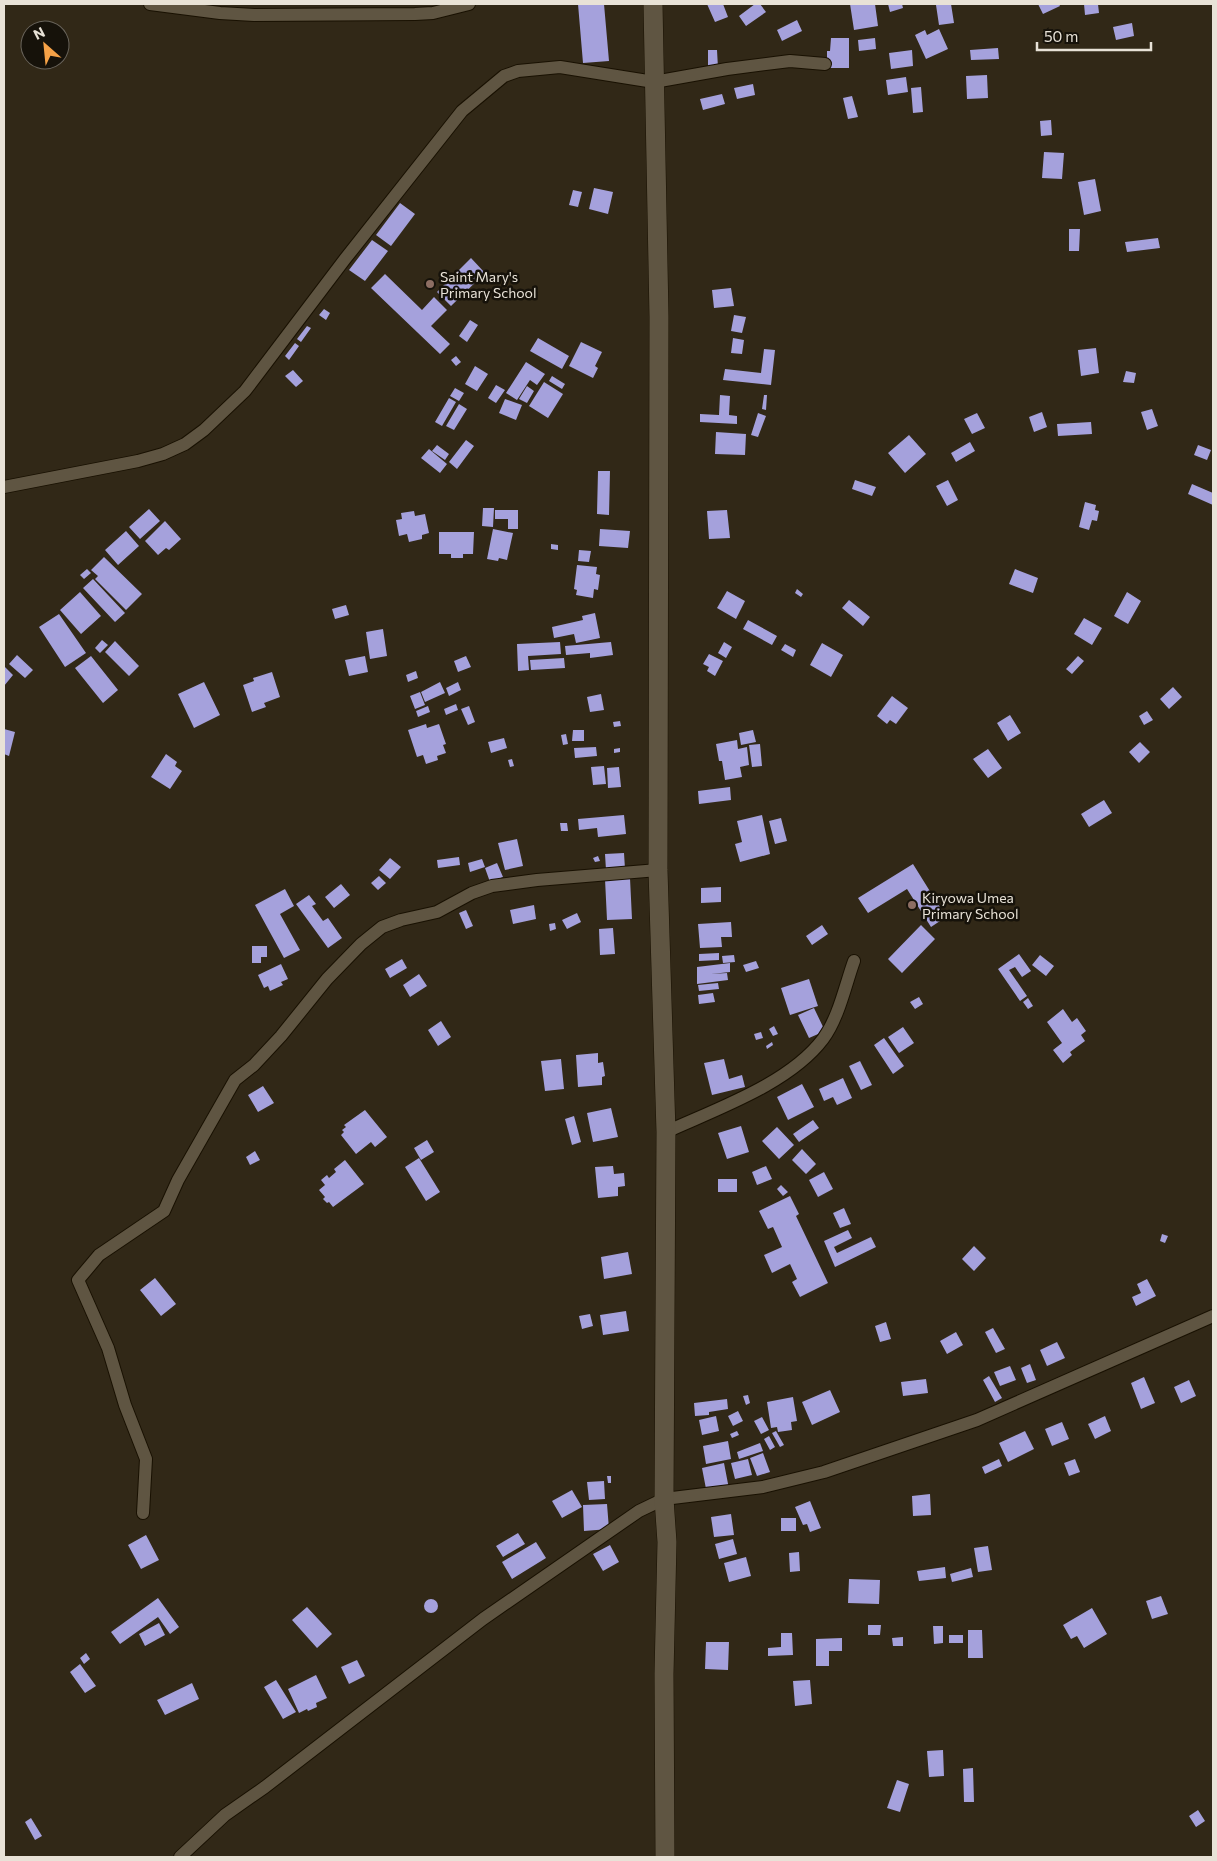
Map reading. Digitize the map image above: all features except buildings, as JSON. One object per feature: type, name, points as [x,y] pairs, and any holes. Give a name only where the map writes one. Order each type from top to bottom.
[{"type":"main road","points":[[653,4],[659,317],[658,870],[666,1132],[664,1499],[667,1542],[664,1674],[665,1857]]},
{"type":"street","points":[[150,4],[254,16],[433,13],[469,4]]},
{"type":"street","points":[[4,487],[138,461],[163,454],[185,444],[204,430],[245,391],[462,111],[504,76],[518,71],[560,66],[654,82],[728,69],[790,62],[825,64]]},
{"type":"street","points":[[143,1513],[146,1459],[125,1405],[108,1348],[78,1280],[99,1255],[164,1211],[178,1180],[235,1080],[254,1065],[282,1036],[327,979],[360,944],[382,927],[401,920],[437,912],[472,893],[492,886],[537,880],[658,870]]},
{"type":"street","points":[[666,1132],[767,1084],[790,1071],[809,1054],[824,1038],[834,1020],[854,961]]},
{"type":"street","points":[[180,1857],[225,1815],[265,1787],[483,1619],[630,1516],[664,1499],[763,1487],[824,1472],[977,1420],[1213,1316]]},
{"type":"place","name":"Saint Mary's Primary School","points":[[430,284]]},
{"type":"place","name":"Kiryowa Umea Primary School","points":[[912,905]]}]
